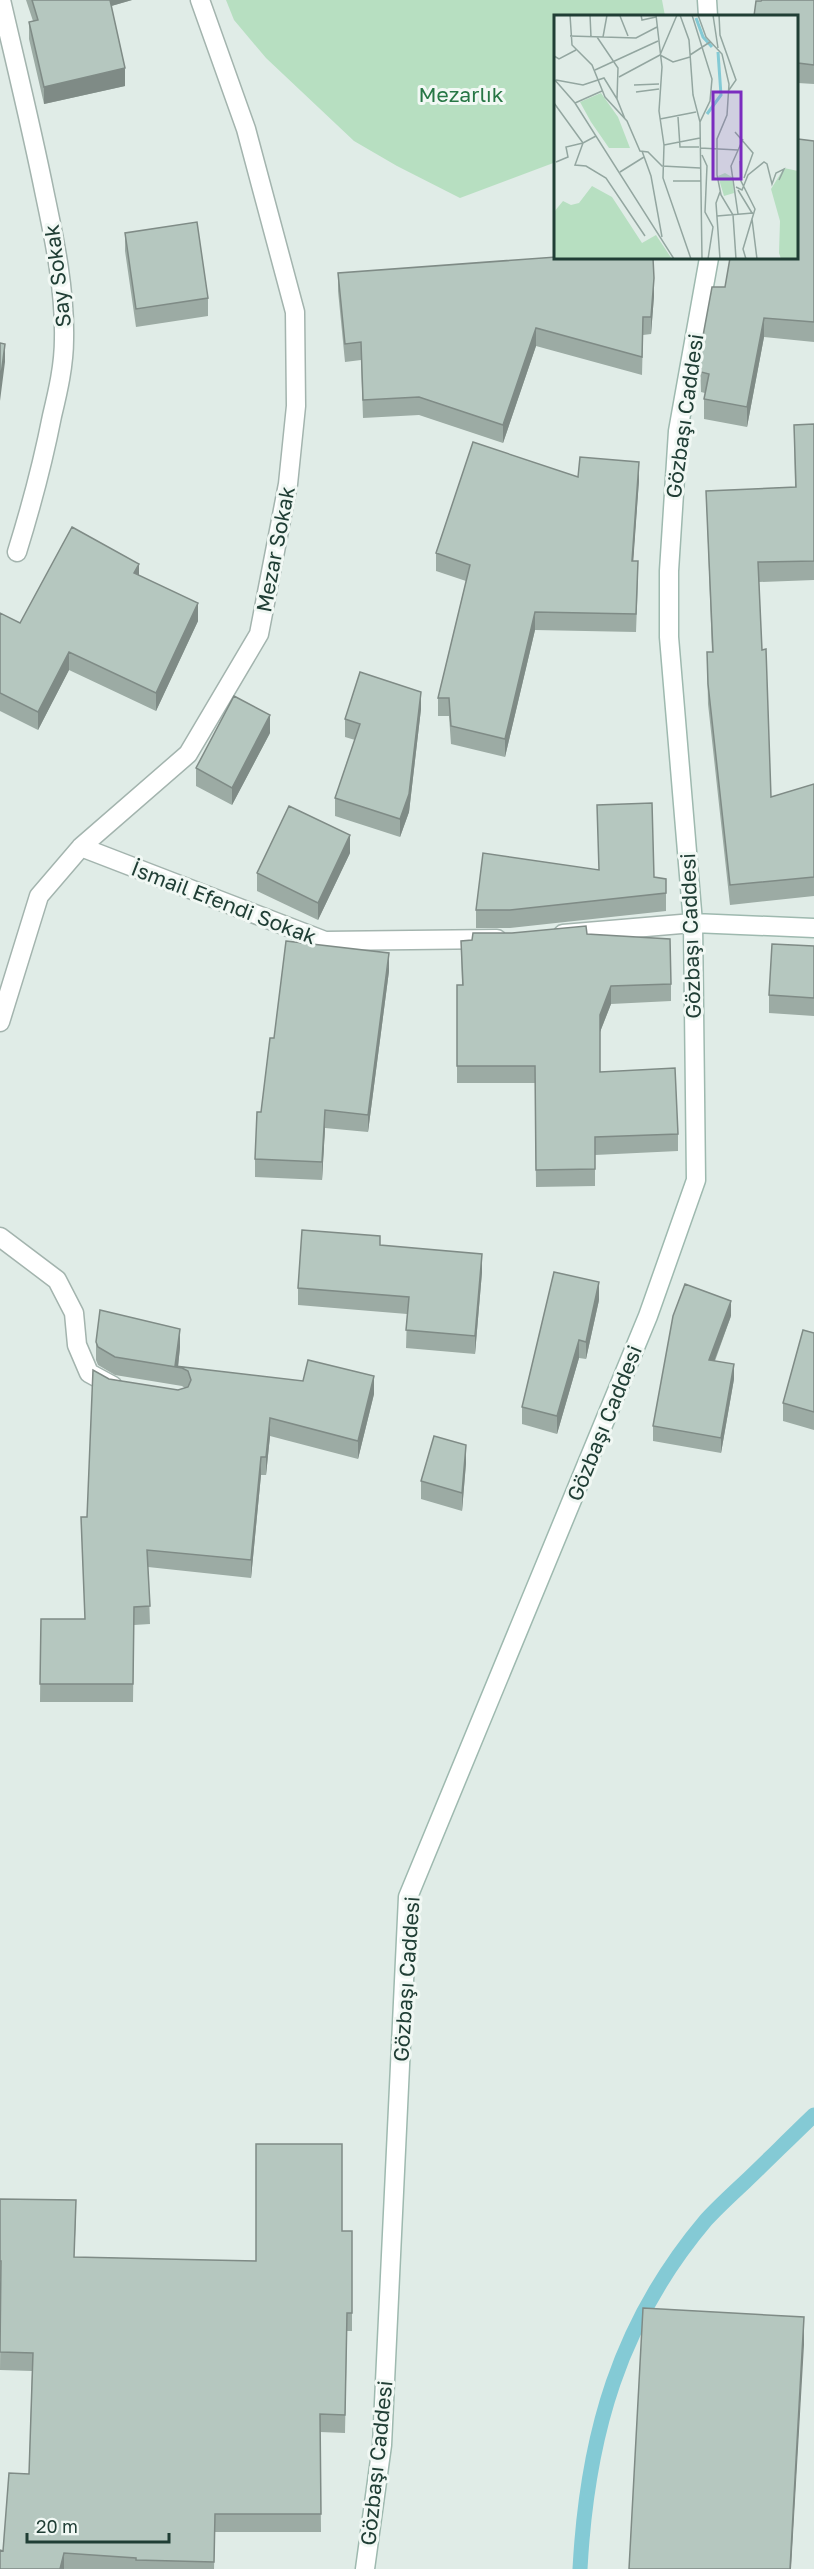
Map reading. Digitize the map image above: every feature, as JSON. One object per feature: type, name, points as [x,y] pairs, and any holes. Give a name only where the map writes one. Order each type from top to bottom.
[{"type":"street","name":"Say Sokak","points":[[1,0],[32,130],[54,239],[64,339],[60,378],[37,486],[17,552]]},
{"type":"street","name":"Mezar Sokak","points":[[0,1022],[39,896],[81,848],[188,754],[259,634],[288,484],[296,406],[295,312],[246,129],[200,0]]},
{"type":"street","points":[[707,0],[708,15]]},
{"type":"street","name":"Gözbaşı Caddesi","points":[[365,2569],[382,2445],[408,1897],[648,1316],[696,1180],[693,923],[669,637],[669,571],[678,431],[709,260]]},
{"type":"street","name":"İsmail Efendi Sokak","points":[[81,848],[325,941],[511,939]]},
{"type":"street","points":[[545,936],[693,923],[814,928]]},
{"type":"street","points":[[0,1237],[57,1280],[74,1313],[77,1345],[89,1373],[111,1386],[134,1389]]},
{"type":"green space","name":"Mezarlık","points":[[226,0],[662,0],[665,15],[554,15],[554,163],[460,198],[354,141],[266,58],[234,20]]},
{"type":"building","points":[[32,0],[110,0],[125,68],[44,87],[29,22],[38,20]]},
{"type":"building","points":[[814,0],[814,65],[799,63],[799,15],[754,15],[756,1]]},
{"type":"building","points":[[799,139],[814,141],[814,322],[764,318],[747,407],[704,399],[709,374],[701,372],[700,352],[712,287],[725,287],[730,260],[799,260]]},
{"type":"building","points":[[197,222],[208,298],[136,309],[125,233]]},
{"type":"building","points":[[554,257],[554,260],[653,260],[651,317],[643,317],[642,357],[536,328],[503,425],[419,397],[363,400],[361,342],[345,344],[338,273]]},
{"type":"building","points":[[0,343],[5,344],[0,383]]},
{"type":"building","points":[[814,424],[814,561],[758,562],[762,650],[766,649],[771,797],[814,784],[814,877],[730,885],[708,684],[707,652],[713,652],[706,491],[796,487],[794,425]]},
{"type":"building","points":[[473,442],[578,477],[580,457],[639,462],[632,561],[638,561],[636,614],[535,612],[505,739],[451,726],[449,698],[438,698],[470,565],[436,553]]},
{"type":"building","points":[[72,527],[139,564],[134,573],[198,603],[156,693],[69,652],[38,712],[0,693],[0,613],[20,623]]},
{"type":"building","points":[[360,672],[421,692],[409,794],[400,819],[335,798],[360,724],[345,719]]},
{"type":"building","points":[[234,696],[270,715],[232,788],[196,768]]},
{"type":"building","points":[[652,803],[654,877],[666,879],[666,893],[510,910],[476,910],[483,853],[599,870],[597,805]]},
{"type":"building","points":[[289,806],[350,835],[318,903],[257,873]]},
{"type":"building","points":[[586,926],[587,934],[670,939],[671,984],[611,986],[600,1015],[600,1072],[675,1068],[678,1134],[595,1137],[595,1169],[536,1170],[535,1066],[457,1066],[457,985],[463,985],[461,941],[472,940],[473,933],[512,933]]},
{"type":"building","points":[[286,941],[389,953],[368,1115],[325,1110],[322,1162],[255,1159],[257,1112],[261,1112],[270,1038],[274,1038]]},
{"type":"building","points":[[772,944],[814,946],[814,998],[769,995]]},
{"type":"building","points":[[302,1230],[380,1236],[380,1245],[482,1254],[475,1336],[406,1330],[409,1297],[298,1288]]},
{"type":"building","points":[[554,1272],[599,1282],[586,1342],[579,1340],[557,1416],[522,1407]]},
{"type":"building","points":[[685,1284],[731,1301],[709,1360],[734,1364],[721,1438],[653,1426],[673,1316]]},
{"type":"building","points":[[100,1310],[180,1329],[175,1366],[303,1381],[308,1360],[374,1376],[358,1441],[270,1418],[266,1457],[261,1457],[251,1560],[147,1550],[150,1606],[134,1607],[133,1684],[40,1684],[41,1619],[85,1619],[81,1517],[87,1517],[93,1370],[109,1379],[178,1390],[188,1387],[191,1380],[188,1371],[182,1368],[115,1357],[98,1347],[96,1342]]},
{"type":"building","points":[[803,1330],[814,1333],[814,1412],[783,1403]]},
{"type":"building","points":[[434,1436],[466,1445],[462,1493],[421,1481]]},
{"type":"building","points":[[256,2144],[342,2144],[342,2231],[352,2231],[352,2313],[347,2313],[345,2415],[320,2414],[321,2514],[215,2514],[214,2562],[136,2560],[136,2558],[64,2553],[60,2569],[0,2569],[9,2473],[29,2474],[33,2353],[0,2352],[0,2199],[76,2200],[74,2257],[256,2261]]},
{"type":"building","points":[[643,2308],[804,2317],[790,2569],[629,2569]]},
{"type":"waterway","points":[[580,2569],[590,2473],[600,2427],[613,2383],[630,2341],[651,2299],[676,2259],[706,2220],[814,2115]]}]
